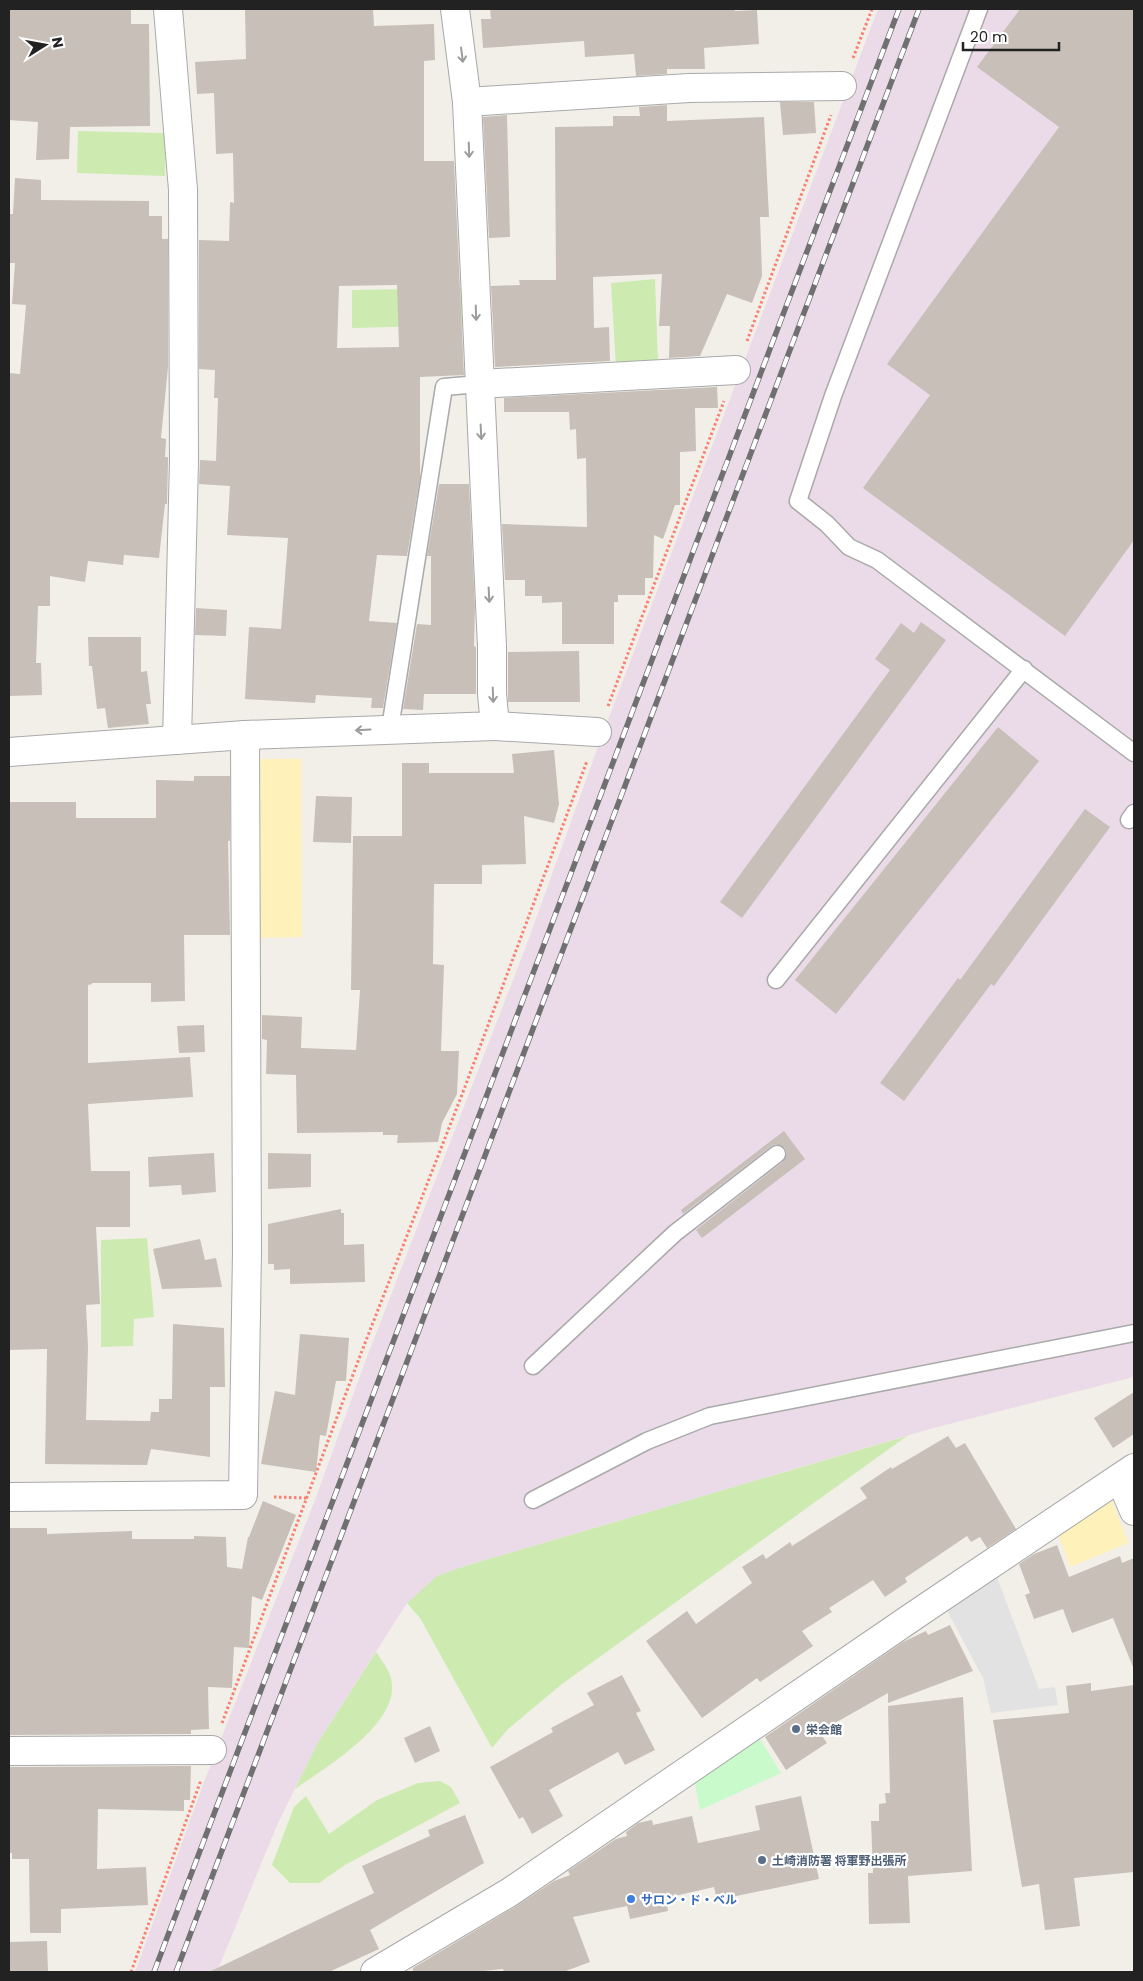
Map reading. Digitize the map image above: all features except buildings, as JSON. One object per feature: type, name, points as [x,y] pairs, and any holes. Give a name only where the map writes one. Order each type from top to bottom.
[{"type":"street","points":[[168,9],[183,190],[184,461],[177,740]]},
{"type":"street","points":[[455,9],[467,102],[495,726]]},
{"type":"street","points":[[467,102],[689,88],[842,86]]},
{"type":"street","points":[[479,384],[736,370]]},
{"type":"street","points":[[9,752],[245,735],[390,728],[495,726],[598,732]]},
{"type":"street","points":[[9,1497],[243,1495],[247,1252],[245,735]]},
{"type":"street","points":[[376,1972],[510,1892],[920,1611],[1127,1473],[1134,1510]]},
{"type":"street","points":[[9,1751],[212,1750]]},
{"type":"lane","points":[[979,9],[834,396],[798,501],[827,524],[849,547],[877,560],[1134,753]]},
{"type":"lane","points":[[390,728],[444,387],[479,384]]},
{"type":"lane","points":[[776,980],[1024,670]]},
{"type":"lane","points":[[534,1366],[675,1234],[777,1154]]},
{"type":"lane","points":[[534,1500],[647,1441],[710,1416],[1134,1334]]},
{"type":"path","points":[[131,1972],[360,1356],[463,1092],[872,9]]},
{"type":"shaded area","points":[[878,9],[1134,9],[1134,1377],[930,1429],[462,1567],[437,1577],[407,1603],[317,1744],[277,1825],[217,1972],[135,1972],[204,1782],[315,1500],[365,1362],[525,949],[603,733]]},
{"type":"shaded area","points":[[995,1572],[1039,1689],[1055,1687],[1058,1705],[991,1713],[983,1678],[943,1603]]},
{"type":"green space","points":[[78,131],[165,133],[165,176],[77,173]]},
{"type":"green space","points":[[655,279],[658,363],[616,368],[611,283]]},
{"type":"green space","points":[[466,288],[467,325],[352,328],[352,290]]},
{"type":"green space","points":[[147,1238],[154,1317],[134,1319],[133,1346],[101,1347],[101,1240]]},
{"type":"green space","points":[[907,1436],[562,1684],[508,1729],[492,1748],[420,1618],[407,1603],[437,1576],[462,1567]]},
{"type":"green space","points":[[376,1652],[387,1668],[392,1681],[390,1701],[382,1716],[356,1745],[295,1789],[317,1744]]},
{"type":"green space","points":[[756,1733],[781,1773],[700,1810],[693,1773]]},
{"type":"green space","points":[[440,1781],[451,1787],[460,1803],[345,1865],[319,1883],[290,1883],[272,1865],[294,1807],[306,1796],[329,1834],[377,1800],[418,1783]]},
{"type":"sand","points":[[254,759],[301,759],[302,937],[256,938]]},
{"type":"sand","points":[[1110,1496],[1128,1543],[1070,1567],[1058,1533]]},
{"type":"railway","points":[[154,1972],[899,9]]},
{"type":"railway","points":[[176,1972],[919,9]]},
{"type":"place","name":"栄会館","points":[[796,1729]]},
{"type":"place","name":"土崎消防署 将軍野出張所","points":[[762,1860]]},
{"type":"place","name":"サロン・ド・ベル","points":[[631,1899]]}]
